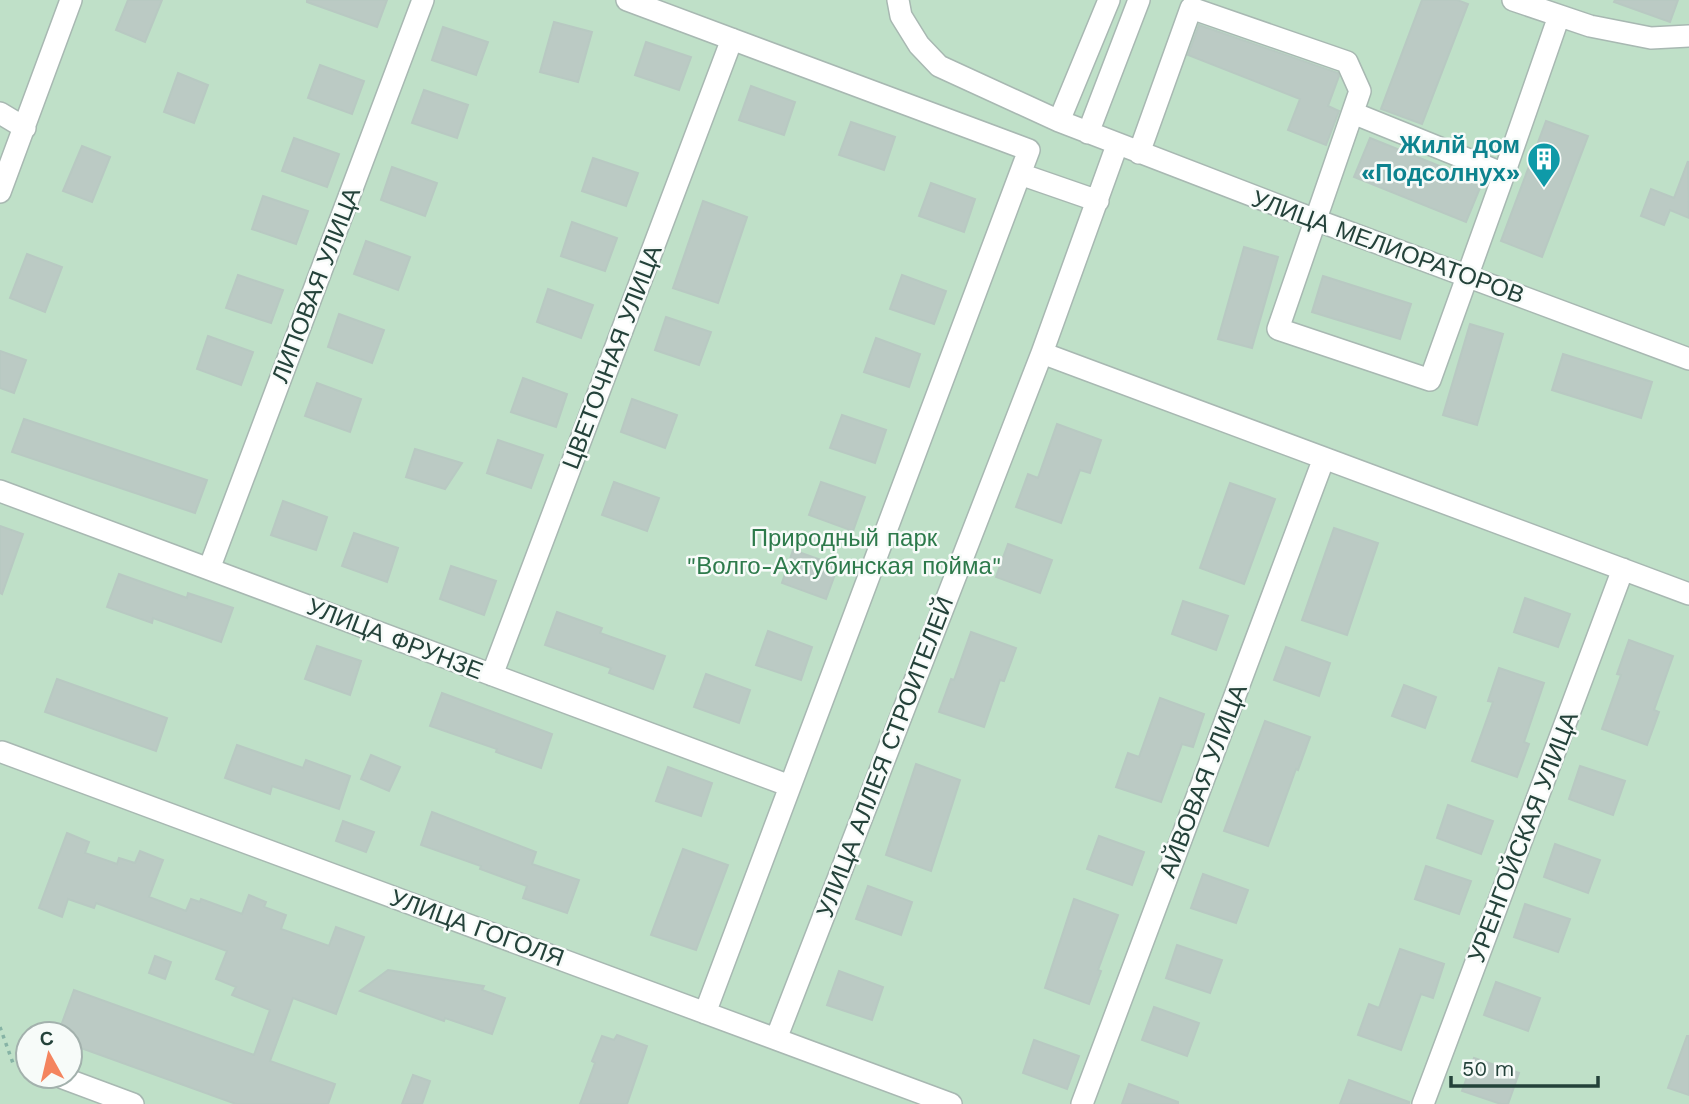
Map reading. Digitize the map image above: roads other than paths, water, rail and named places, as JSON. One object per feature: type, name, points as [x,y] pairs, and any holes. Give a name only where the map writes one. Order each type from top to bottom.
[{"type":"street","points":[[0,192],[71,0]]},
{"type":"street","name":"ЛИПОВАЯ УЛИЦА","points":[[209,569],[423,0]]},
{"type":"street","points":[[627,0],[1029,150],[705,1013]]},
{"type":"street","name":"УЛИЦА МЕЛИОРАТОРОВ","points":[[898,0],[901,16],[919,45],[939,66],[1059,121],[1689,359]]},
{"type":"street","points":[[1059,121],[1109,0]]},
{"type":"street","points":[[1088,132],[1139,0]]},
{"type":"street","points":[[1513,0],[1590,26],[1651,37],[1689,36]]},
{"type":"street","points":[[1139,153],[1191,8],[1347,62],[1360,91],[1278,329],[1430,380],[1559,16]]},
{"type":"street","name":"ЦВЕТОЧНАЯ УЛИЦА","points":[[492,675],[732,39]]},
{"type":"street","points":[[0,113],[25,128]]},
{"type":"street","points":[[1353,113],[1504,174]]},
{"type":"street","name":"УЛИЦА АЛЛЕЯ СТРОИТЕЛЕЙ","points":[[776,1039],[1042,353],[1117,145]]},
{"type":"street","points":[[1020,174],[1098,201]]},
{"type":"street","points":[[1042,353],[1689,594]]},
{"type":"street","name":"АЙВОВАЯ УЛИЦА","points":[[1083,1104],[1324,458]]},
{"type":"street","name":"УЛИЦА ФРУНЗЕ","points":[[0,491],[790,786]]},
{"type":"street","name":"УРЕНГОЙСКАЯ УЛИЦА","points":[[1423,1104],[1623,569]]},
{"type":"street","name":"УЛИЦА ГОГОЛЯ","points":[[2,752],[951,1104]]},
{"type":"street","points":[[84,1086],[133,1104]]},
{"type":"place","name":"Жилй дом «Подсолнух»","points":[[1544,189]]},
{"type":"park label","name":"Природный парк \"Волго-Ахтубинская пойма\"","points":[[844,552]]}]
